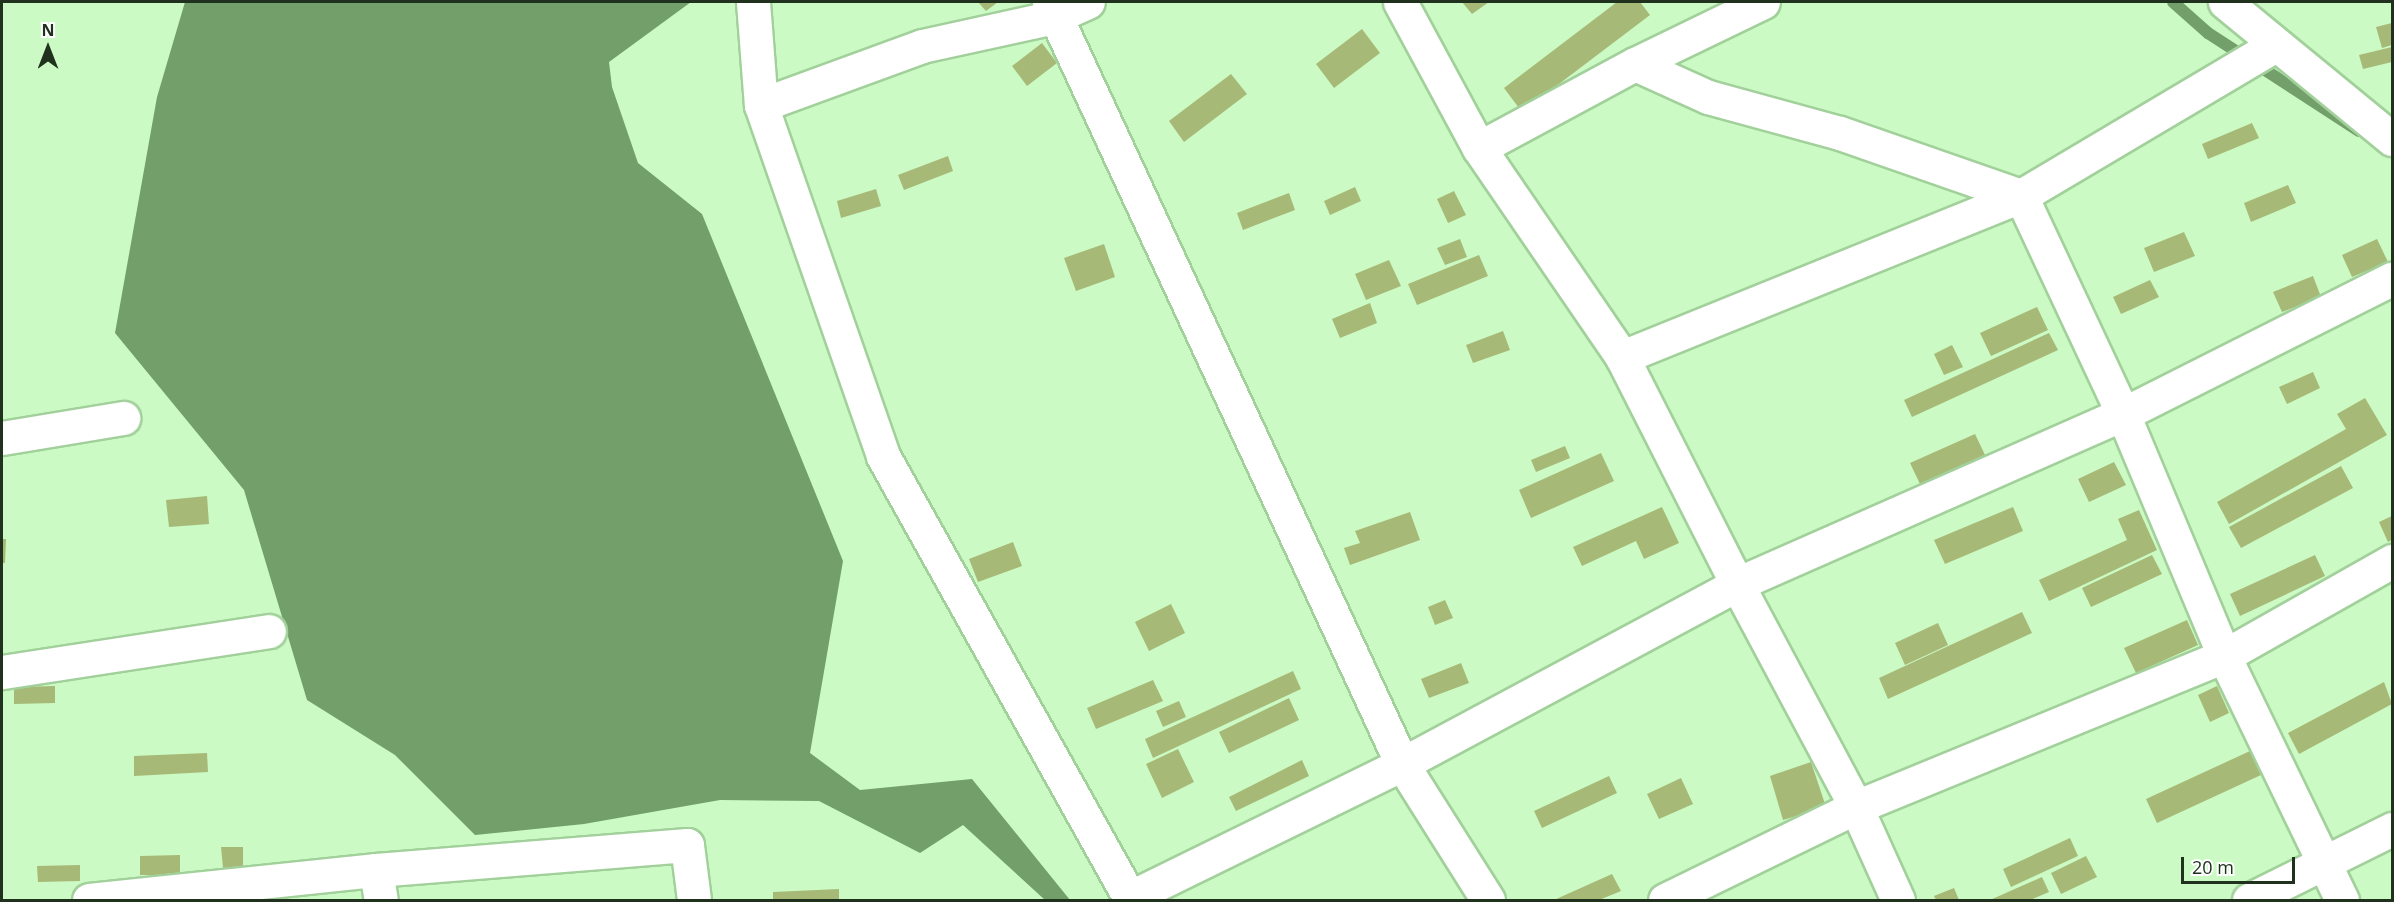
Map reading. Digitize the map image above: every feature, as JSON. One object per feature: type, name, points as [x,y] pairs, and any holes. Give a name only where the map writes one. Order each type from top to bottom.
[{"type":"street","points":[[753,2],[761,105],[883,456],[1130,899],[1402,764],[1737,584],[2123,414],[2392,279]]},
{"type":"street","points":[[761,105],[922,46],[1051,9],[1088,2]]},
{"type":"street","points":[[1400,2],[1479,148],[1622,357],[1737,584],[1856,807],[1898,900]]},
{"type":"street","points":[[1479,148],[1635,64],[1763,2]]},
{"type":"street","points":[[2225,2],[2392,139]]},
{"type":"street","points":[[1051,9],[1402,764],[1488,900]]},
{"type":"street","points":[[1622,357],[2021,196],[2275,45]]},
{"type":"street","points":[[1635,64],[1708,97],[1840,133],[2021,196],[2123,414],[2224,656],[2342,900]]},
{"type":"street","points":[[2,438],[123,418]]},
{"type":"street","points":[[1665,900],[1856,807],[2224,656],[2392,561]]},
{"type":"street","points":[[2,672],[269,631]]},
{"type":"street","points":[[2249,900],[2326,864],[2392,829]]},
{"type":"street","points":[[100,900],[378,885],[687,846],[694,900]]},
{"type":"shaded area","points":[[185,2],[691,2],[609,62],[612,87],[638,163],[702,214],[843,561],[810,753],[860,790],[972,779],[1070,900],[1045,900],[963,825],[920,853],[819,801],[720,800],[584,824],[475,835],[395,755],[307,700],[244,490],[115,333],[157,97]]},
{"type":"building","points":[[978,2],[998,2],[986,11]]},
{"type":"building","points":[[1462,2],[1489,2],[1472,14]]},
{"type":"building","points":[[1617,2],[1640,2],[1650,15],[1522,112],[1504,88]]},
{"type":"building","points":[[2392,23],[2392,45],[2382,48],[2376,27]]},
{"type":"building","points":[[1362,29],[1380,53],[1334,88],[1316,64]]},
{"type":"building","points":[[1042,43],[1057,63],[1027,86],[1012,66]]},
{"type":"building","points":[[2392,47],[2392,62],[2363,69],[2359,55]]},
{"type":"building","points":[[1231,74],[1247,94],[1184,142],[1169,121]]},
{"type":"building","points":[[2252,123],[2259,138],[2208,159],[2202,144]]},
{"type":"building","points":[[948,156],[953,171],[904,190],[898,175]]},
{"type":"building","points":[[2288,185],[2296,203],[2251,222],[2244,203]]},
{"type":"building","points":[[1355,187],[1361,201],[1330,215],[1324,201]]},
{"type":"building","points":[[876,189],[881,206],[841,218],[837,201]]},
{"type":"building","points":[[1454,191],[1466,215],[1448,223],[1437,199]]},
{"type":"building","points":[[1289,193],[1295,210],[1243,230],[1237,213]]},
{"type":"building","points":[[2184,232],[2195,256],[2154,272],[2144,248]]},
{"type":"building","points":[[1460,239],[1467,257],[1445,265],[1437,248]]},
{"type":"building","points":[[2377,239],[2388,262],[2352,277],[2342,255]]},
{"type":"building","points":[[1104,244],[1115,277],[1076,291],[1064,258]]},
{"type":"building","points":[[1479,255],[1488,276],[1417,305],[1408,284]]},
{"type":"building","points":[[1389,260],[1401,286],[1366,300],[1355,274]]},
{"type":"building","points":[[2313,276],[2321,297],[2282,312],[2273,292]]},
{"type":"building","points":[[2150,280],[2159,297],[2121,314],[2113,297]]},
{"type":"building","points":[[1370,303],[1377,323],[1340,338],[1332,319]]},
{"type":"building","points":[[2037,307],[2048,330],[1991,356],[1980,333]]},
{"type":"building","points":[[1503,331],[1510,350],[1473,363],[1466,345]]},
{"type":"building","points":[[2049,333],[2058,350],[1912,417],[1904,400]]},
{"type":"building","points":[[1952,345],[1963,367],[1944,375],[1934,354]]},
{"type":"building","points":[[2313,372],[2320,388],[2287,404],[2279,387]]},
{"type":"building","points":[[2365,398],[2387,435],[2229,524],[2217,502],[2346,429],[2337,414]]},
{"type":"building","points":[[1975,434],[1985,455],[1920,484],[1910,463]]},
{"type":"building","points":[[1565,446],[1570,458],[1536,472],[1531,460]]},
{"type":"building","points":[[1601,453],[1614,481],[1531,518],[1519,490]]},
{"type":"building","points":[[2114,462],[2126,485],[2089,502],[2078,479]]},
{"type":"building","points":[[2341,466],[2353,488],[2241,548],[2229,527]]},
{"type":"building","points":[[207,496],[209,524],[169,527],[166,500]]},
{"type":"building","points":[[1662,507],[1679,543],[1644,559],[1636,541],[1582,566],[1573,547]]},
{"type":"building","points":[[2013,507],[2023,531],[1945,564],[1934,540]]},
{"type":"building","points":[[2139,510],[2157,550],[2049,601],[2039,580],[2127,540],[2118,519]]},
{"type":"building","points":[[1410,512],[1420,540],[1350,565],[1344,548],[1360,543],[1355,531]]},
{"type":"building","points":[[2392,516],[2392,540],[2388,542],[2379,522]]},
{"type":"building","points":[[2,539],[6,539],[5,563],[2,563]]},
{"type":"building","points":[[1013,542],[1022,566],[978,582],[969,559]]},
{"type":"building","points":[[2152,555],[2162,574],[2091,607],[2082,588]]},
{"type":"building","points":[[2315,555],[2325,576],[2240,616],[2230,594]]},
{"type":"building","points":[[1445,600],[1453,618],[1435,625],[1428,607]]},
{"type":"building","points":[[1171,604],[1185,633],[1149,651],[1135,622]]},
{"type":"building","points":[[2022,612],[2032,633],[1888,699],[1879,678]]},
{"type":"building","points":[[2187,620],[2198,645],[2136,673],[2124,648]]},
{"type":"building","points":[[1938,623],[1948,645],[1905,665],[1895,643]]},
{"type":"building","points":[[1461,663],[1469,683],[1429,698],[1421,679]]},
{"type":"building","points":[[1293,671],[1301,689],[1153,758],[1145,739]]},
{"type":"building","points":[[1153,680],[1163,701],[1096,729],[1087,708]]},
{"type":"building","points":[[2384,682],[2392,704],[2299,754],[2288,733]]},
{"type":"building","points":[[55,686],[55,703],[14,704],[14,687]]},
{"type":"building","points":[[2217,686],[2229,713],[2210,722],[2198,695]]},
{"type":"building","points":[[1289,698],[1299,720],[1229,753],[1219,732]]},
{"type":"building","points":[[1179,701],[1186,717],[1163,727],[1156,711]]},
{"type":"building","points":[[1178,749],[1194,782],[1162,798],[1146,764]]},
{"type":"building","points":[[2250,751],[2261,775],[2157,823],[2146,799]]},
{"type":"building","points":[[207,753],[208,772],[134,776],[134,756]]},
{"type":"building","points":[[1302,760],[1309,776],[1236,811],[1229,797]]},
{"type":"building","points":[[1811,762],[1826,807],[1783,820],[1770,776]]},
{"type":"building","points":[[1609,776],[1617,793],[1542,828],[1534,811]]},
{"type":"building","points":[[1681,778],[1693,804],[1659,819],[1647,794]]},
{"type":"building","points":[[2070,838],[2078,856],[2011,887],[2003,869]]},
{"type":"building","points":[[221,847],[243,847],[243,866],[223,868]]},
{"type":"building","points":[[180,855],[180,875],[140,875],[140,856]]},
{"type":"building","points":[[2086,856],[2097,877],[2061,894],[2051,873]]},
{"type":"building","points":[[80,865],[80,881],[38,882],[37,866]]},
{"type":"building","points":[[1612,874],[1621,891],[1599,900],[1554,900]]},
{"type":"building","points":[[2042,877],[2049,892],[2030,900],[1990,900]]},
{"type":"building","points":[[1954,888],[1959,900],[1936,900],[1934,896]]},
{"type":"building","points":[[839,889],[839,900],[773,900],[773,892]]},
{"type":"waterway","points":[[2173,2],[2208,33],[2359,131]]}]
